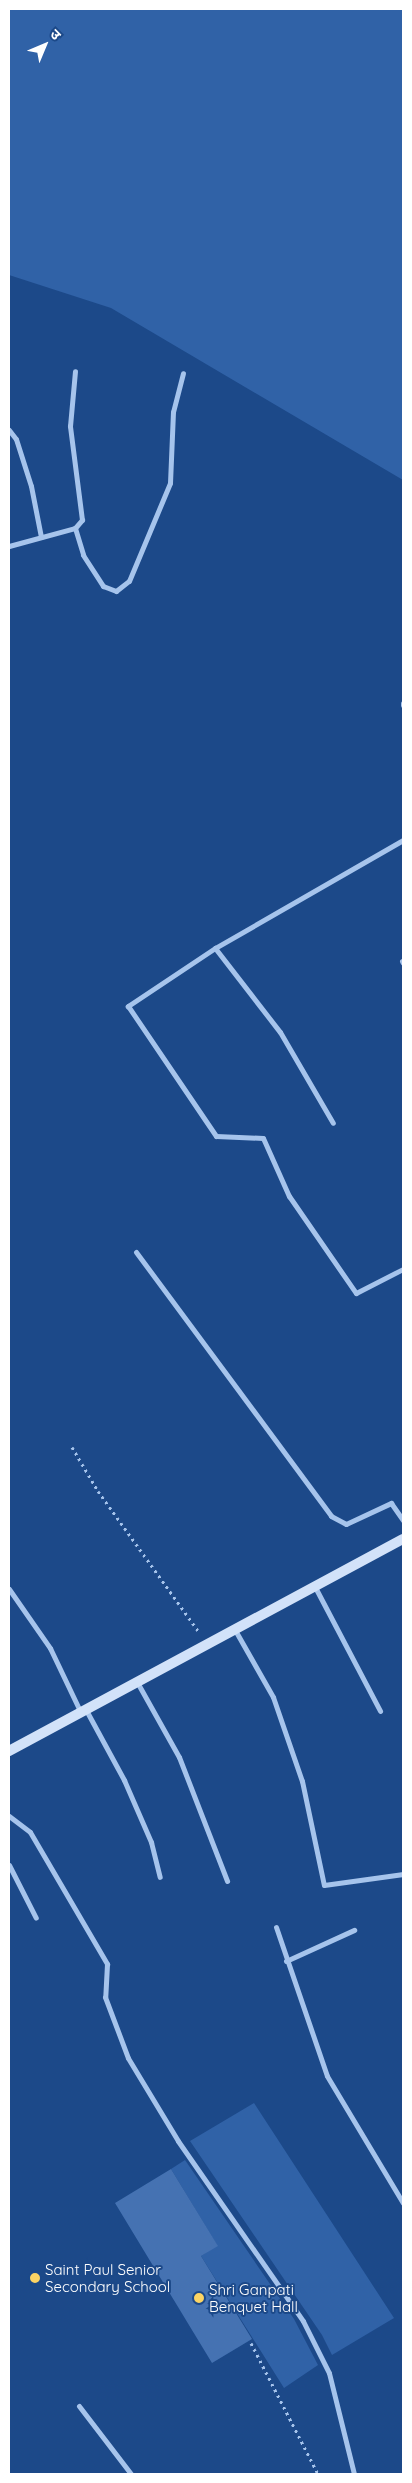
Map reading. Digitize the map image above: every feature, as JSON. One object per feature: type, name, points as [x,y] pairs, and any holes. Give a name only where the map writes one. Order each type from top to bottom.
[{"type":"main road","points":[[9,1751],[403,1539]]},
{"type":"street","points":[[9,546],[75,528],[82,520],[83,510],[70,426],[75,371]]},
{"type":"street","points":[[75,528],[84,555],[103,586],[116,590],[129,581],[170,483],[172,412],[183,373]]},
{"type":"street","points":[[9,430],[16,439],[31,486],[41,537]]},
{"type":"street","points":[[403,840],[215,948],[128,1006],[216,1136],[263,1138],[289,1196],[356,1293],[403,1269]]},
{"type":"street","points":[[215,948],[280,1032],[333,1123]]},
{"type":"street","points":[[136,1252],[331,1516],[346,1524],[391,1503],[403,1520]]},
{"type":"street","points":[[315,1587],[380,1711]]},
{"type":"street","points":[[9,1589],[50,1648],[83,1711],[124,1780],[152,1842],[160,1877]]},
{"type":"street","points":[[235,1630],[276,1707],[302,1781],[324,1885],[403,1874]]},
{"type":"street","points":[[138,1682],[179,1757],[227,1881]]},
{"type":"street","points":[[9,1816],[30,1832],[107,1964],[105,1997],[128,2058],[178,2141],[303,2321],[329,2373],[354,2474]]},
{"type":"street","points":[[9,1865],[36,1918]]},
{"type":"street","points":[[276,1927],[286,1961],[328,2076],[403,2203]]},
{"type":"street","points":[[286,1961],[354,1930]]},
{"type":"street","points":[[79,2406],[131,2474]]},
{"type":"path","points":[[72,1447],[154,1572],[208,1644]]},
{"type":"path","points":[[251,2343],[318,2474]]},
{"type":"shaded area","points":[[9,9],[403,9],[403,480],[111,308],[9,275]]},
{"type":"shaded area","points":[[254,2103],[394,2318],[332,2355],[322,2335],[190,2141]]},
{"type":"shaded area","points":[[185,2160],[294,2319],[318,2365],[284,2388],[201,2256],[217,2245],[171,2169]]},
{"type":"building","name":"Shri Ganpati Benquet Hall","points":[[171,2169],[218,2246],[201,2256],[252,2339],[212,2363],[115,2203]]},
{"type":"place","name":"Saint Paul Senior Secondary School","points":[[35,2278]]},
{"type":"place","name":"Shri Ganpati Benquet Hall","points":[[199,2298]]}]
